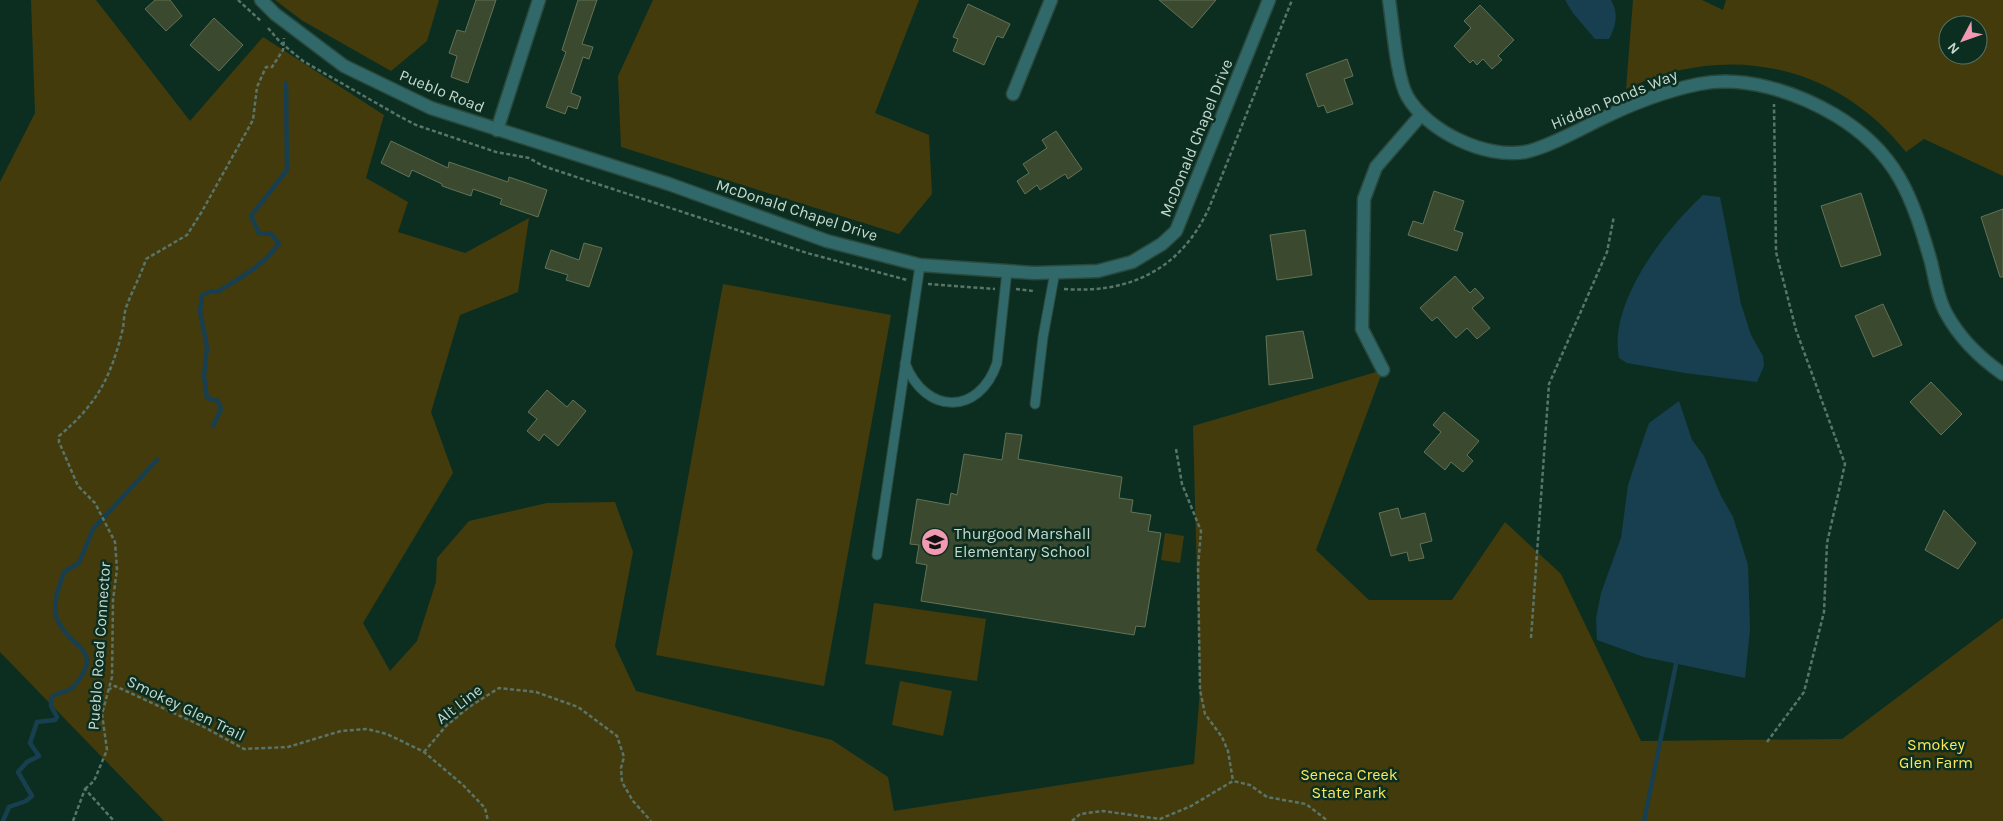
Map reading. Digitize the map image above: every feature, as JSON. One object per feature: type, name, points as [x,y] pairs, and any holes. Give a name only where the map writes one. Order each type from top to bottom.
[{"type":"street","name":"Pueblo Road","points":[[261,0],[282,20],[344,66],[432,108],[631,172]]},
{"type":"street","points":[[497,130],[539,0]]},
{"type":"street","points":[[1013,94],[1051,0]]},
{"type":"street","name":"McDonald Chapel Drive","points":[[631,172],[827,241],[920,265],[1055,272],[1098,270],[1132,262],[1162,244],[1176,232],[1269,0]]},
{"type":"street","name":"Hidden Ponds Way","points":[[1389,0],[1406,94],[1421,115],[1456,140],[1492,152],[1526,152],[1607,116],[1664,94],[1700,84],[1732,82],[1796,94],[1834,115],[1866,136],[1889,161],[1904,185],[1916,211],[1945,312],[1963,338],[1981,359],[2003,374]]},
{"type":"street","points":[[1382,370],[1362,329],[1364,199],[1376,167],[1421,115]]},
{"type":"lane","points":[[877,555],[920,265]]},
{"type":"lane","points":[[905,363],[911,378],[919,389],[939,400],[957,402],[973,397],[985,389],[997,363],[1007,271]]},
{"type":"lane","points":[[1034,404],[1043,337],[1055,272]]},
{"type":"path","name":"Pueblo Road Connector","points":[[73,821],[84,789],[94,781],[107,750],[102,726],[107,691],[112,677],[113,600],[117,569],[115,542],[95,503],[74,479],[59,442],[59,436],[98,396],[106,382],[123,328],[126,306],[140,280],[146,259],[187,235],[234,157],[253,120],[260,77],[266,67],[272,67],[284,50],[282,20]]},
{"type":"path","points":[[1767,742],[1804,692],[1824,612],[1826,543],[1845,464],[1796,330],[1776,252],[1774,90]]},
{"type":"path","points":[[1531,638],[1549,384],[1607,252],[1614,216]]},
{"type":"path","points":[[927,284],[996,289]]},
{"type":"path","points":[[1016,289],[1034,291]]},
{"type":"path","points":[[1176,448],[1182,484],[1201,531],[1198,567],[1200,690],[1205,714],[1222,737],[1228,751],[1233,781]]},
{"type":"path","name":"Smokey Glen Trail","points":[[107,691],[115,686],[204,727],[244,749],[288,747],[341,731],[367,729],[387,734],[424,752],[463,785],[485,808],[488,821]]},
{"type":"path","name":"Alt Line","points":[[424,752],[446,726],[469,707],[499,688],[536,692],[578,707],[617,736],[624,757],[621,768],[622,782],[638,808],[651,821]]},
{"type":"path","points":[[1072,821],[1080,814],[1103,811],[1160,819],[1191,806],[1233,781],[1250,785],[1267,797],[1306,804],[1328,821]]},
{"type":"path","points":[[84,789],[114,821]]},
{"type":"green space","points":[[31,0],[96,0],[190,121],[263,37],[384,115],[366,178],[408,202],[398,232],[465,253],[529,218],[518,292],[460,315],[431,412],[453,473],[363,623],[390,671],[417,641],[436,582],[437,558],[469,521],[547,503],[615,502],[633,552],[615,646],[636,691],[832,740],[888,777],[894,811],[1194,764],[1200,690],[1193,426],[1383,370],[1316,550],[1369,600],[1452,600],[1505,522],[1561,574],[1641,741],[1842,739],[2003,618],[2003,821],[164,821],[0,652],[0,182],[35,113]]},
{"type":"green space","points":[[275,0],[439,0],[427,41],[391,71],[303,21]]},
{"type":"green space","points":[[653,0],[919,0],[875,113],[929,135],[932,194],[899,234],[621,147],[618,76]]},
{"type":"green space","points":[[1633,0],[1702,0],[1723,10],[1726,0],[2003,0],[2003,176],[1924,139],[1906,152],[1878,122],[1847,98],[1813,81],[1778,70],[1741,65],[1703,66],[1664,74],[1626,89]]},
{"type":"green space","points":[[723,284],[891,315],[824,686],[656,655]]},
{"type":"green space","points":[[1165,533],[1184,536],[1180,563],[1161,560]]},
{"type":"green space","points":[[874,603],[986,619],[977,681],[865,664]]},
{"type":"green space","points":[[900,681],[952,691],[943,736],[892,725]]},
{"type":"water","points":[[1565,0],[1611,0],[1616,20],[1609,39],[1595,39],[1573,13]]},
{"type":"water","points":[[1703,195],[1720,197],[1741,304],[1751,335],[1763,356],[1764,366],[1757,382],[1685,373],[1627,363],[1619,358],[1618,337],[1622,314],[1631,291],[1657,247]]},
{"type":"water","points":[[1679,401],[1692,440],[1704,456],[1721,496],[1733,517],[1748,565],[1750,630],[1745,678],[1644,657],[1597,640],[1596,618],[1601,593],[1621,538],[1628,485],[1641,446],[1649,423]]},
{"type":"building","points":[[155,0],[170,0],[182,16],[166,31],[145,9]]},
{"type":"building","points":[[476,0],[496,0],[468,83],[451,77],[457,56],[449,53],[457,30],[465,32]]},
{"type":"building","points":[[578,0],[597,0],[582,44],[593,47],[589,59],[583,57],[571,93],[581,97],[577,109],[568,106],[565,114],[546,107],[566,52],[562,50]]},
{"type":"building","points":[[1159,0],[1216,0],[1192,28]]},
{"type":"building","points":[[968,4],[1010,24],[1003,38],[997,36],[984,65],[953,51],[958,39],[953,37]]},
{"type":"building","points":[[1480,5],[1514,40],[1498,56],[1502,60],[1492,69],[1483,59],[1477,65],[1473,60],[1470,63],[1454,46],[1471,28],[1464,21]]},
{"type":"building","points":[[214,18],[243,45],[219,71],[190,45]]},
{"type":"building","points":[[1347,59],[1353,76],[1344,79],[1353,104],[1327,113],[1324,105],[1318,107],[1306,74]]},
{"type":"building","points":[[1056,131],[1082,169],[1068,179],[1065,174],[1040,190],[1037,185],[1025,194],[1017,181],[1029,173],[1023,164],[1047,148],[1042,140]]},
{"type":"building","points":[[391,141],[448,168],[449,162],[508,182],[509,177],[547,190],[538,217],[500,204],[502,199],[473,189],[471,196],[442,186],[442,184],[412,170],[409,177],[381,163]]},
{"type":"building","points":[[1434,191],[1464,201],[1454,230],[1463,233],[1457,251],[1408,235],[1413,221],[1423,224]]},
{"type":"building","points":[[1861,193],[1881,255],[1841,267],[1821,206]]},
{"type":"building","points":[[2003,209],[2003,277],[2000,277],[1981,217]]},
{"type":"building","points":[[1305,230],[1312,275],[1277,280],[1270,235]]},
{"type":"building","points":[[584,243],[602,248],[589,287],[566,280],[568,275],[545,268],[551,250],[579,260]]},
{"type":"building","points":[[1455,276],[1470,293],[1475,288],[1484,298],[1472,308],[1490,328],[1477,339],[1467,328],[1456,338],[1437,317],[1432,321],[1420,308]]},
{"type":"building","points":[[1883,304],[1902,345],[1873,357],[1855,316]]},
{"type":"building","points":[[1303,331],[1313,378],[1269,385],[1266,336]]},
{"type":"building","points":[[1931,382],[1962,414],[1941,435],[1910,402]]},
{"type":"building","points":[[547,390],[567,407],[573,400],[586,411],[558,446],[544,434],[539,441],[527,431],[537,419],[528,412]]},
{"type":"building","points":[[1444,412],[1479,441],[1467,455],[1473,461],[1463,472],[1451,462],[1445,470],[1424,452],[1441,432],[1433,425]]},
{"type":"building","points":[[1006,433],[1022,435],[1018,459],[1122,477],[1119,498],[1133,500],[1131,512],[1151,515],[1148,531],[1161,533],[1145,627],[1136,626],[1134,635],[921,601],[927,565],[916,563],[919,545],[910,544],[917,499],[949,505],[951,493],[957,495],[964,454],[1002,460]]},
{"type":"building","points":[[1398,508],[1401,519],[1425,513],[1432,541],[1420,544],[1424,558],[1409,561],[1407,552],[1391,556],[1379,513]]},
{"type":"building","points":[[1944,510],[1976,543],[1958,569],[1925,550]]},
{"type":"waterway","points":[[213,426],[221,409],[218,401],[207,398],[204,375],[207,347],[200,311],[202,295],[212,291],[217,292],[242,276],[267,258],[279,243],[271,234],[259,233],[251,216],[287,170],[286,83]]},
{"type":"waterway","points":[[3,821],[9,807],[26,801],[32,796],[18,772],[27,762],[39,756],[30,743],[37,722],[55,720],[57,717],[51,706],[51,698],[72,688],[83,674],[87,665],[87,657],[65,632],[56,617],[56,597],[64,572],[79,563],[93,529],[157,460]]},
{"type":"waterway","points":[[1644,821],[1676,664]]},
{"type":"place","name":"Thurgood Marshall Elementary School","points":[[935,542]]},
{"type":"park label","name":"Smokey Glen Farm","points":[[1936,753]]},
{"type":"park label","name":"Seneca Creek State Park","points":[[1349,783]]}]
